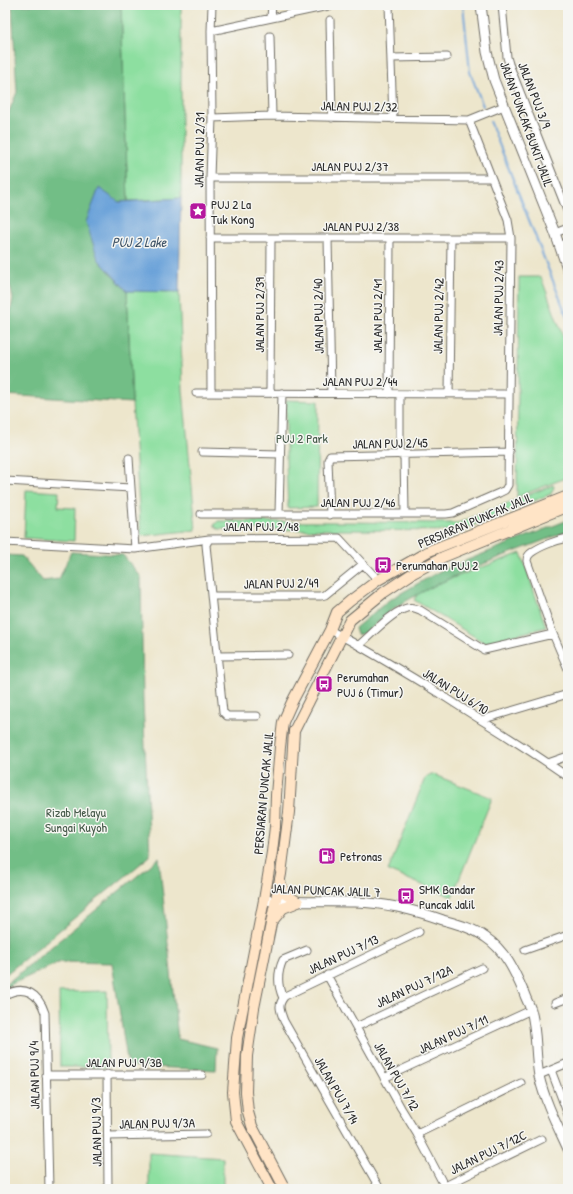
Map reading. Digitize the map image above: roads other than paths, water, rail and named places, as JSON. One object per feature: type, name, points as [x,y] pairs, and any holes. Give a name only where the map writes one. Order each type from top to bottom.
[{"type":"main road","name":"PERSIARAN PUNCAK JALIL","points":[[272,1189],[236,1121],[233,1092],[237,1038],[264,900],[275,827],[276,787],[283,722],[330,630],[337,612],[378,580],[429,551],[568,496]]},
{"type":"main road","name":"PERSIARAN PUNCAK JALIL","points":[[285,1189],[252,1126],[248,1112],[246,1092],[247,1056],[254,1008],[280,882],[289,812],[294,731],[350,620],[383,593],[413,573],[443,557],[568,506]]},
{"type":"main road","points":[[280,882],[285,894],[298,902]]},
{"type":"main road","points":[[273,920],[283,908],[298,902]]},
{"type":"street","name":"JALAN PUJ 2/31","points":[[211,392],[210,178],[212,118],[210,31],[212,5]]},
{"type":"street","points":[[271,17],[272,5]]},
{"type":"street","points":[[210,31],[332,5]]},
{"type":"street","points":[[389,5],[393,119]]},
{"type":"street","name":"JALAN PUNCAK BUKIT JALIL","points":[[481,5],[487,52],[494,80],[555,233],[568,271]]},
{"type":"street","name":"JALAN PUJ 3/9","points":[[502,5],[509,64],[568,213]]},
{"type":"street","points":[[330,20],[332,118]]},
{"type":"street","points":[[270,36],[272,116]]},
{"type":"street","points":[[391,58],[447,57]]},
{"type":"street","name":"JALAN PUJ 2/32","points":[[212,118],[272,116],[469,120],[504,106]]},
{"type":"street","name":"JALAN PUJ 2/43","points":[[469,120],[508,220],[511,238],[508,485]]},
{"type":"street","name":"JALAN PUJ 2/37","points":[[210,178],[491,178]]},
{"type":"street","points":[[555,233],[568,228]]},
{"type":"street","name":"JALAN PUJ 2/38","points":[[210,238],[511,238]]},
{"type":"street","name":"JALAN PUJ 2/39","points":[[270,393],[271,238]]},
{"type":"street","name":"JALAN PUJ 2/40","points":[[328,238],[331,393]]},
{"type":"street","name":"JALAN PUJ 2/41","points":[[389,394],[390,238]]},
{"type":"street","name":"JALAN PUJ 2/42","points":[[449,394],[451,238]]},
{"type":"street","name":"JALAN PUJ 2/44","points":[[196,393],[508,394]]},
{"type":"street","name":"JALAN PUJ 2/48","points":[[279,513],[282,393]]},
{"type":"street","points":[[400,394],[405,514]]},
{"type":"street","points":[[202,452],[280,454]]},
{"type":"street","name":"JALAN PUJ 2/45","points":[[330,515],[328,460],[330,456],[509,452]]},
{"type":"street","points":[[129,458],[135,549]]},
{"type":"street","points":[[5,481],[131,488]]},
{"type":"street","name":"JALAN PUJ 2/46","points":[[201,514],[449,514],[499,493],[505,490],[508,485]]},
{"type":"street","name":"JALAN PUJ 2/48","points":[[257,716],[225,715],[223,712],[206,545],[210,539],[338,538],[341,539],[378,580]]},
{"type":"street","points":[[568,538],[531,552],[527,561],[553,634],[568,669]]},
{"type":"street","points":[[5,542],[135,549],[210,539]]},
{"type":"street","name":"JALAN PUJ 2/49","points":[[212,596],[321,596],[325,595],[363,564]]},
{"type":"street","points":[[360,646],[384,623],[401,610],[410,607],[420,610],[484,650],[553,634]]},
{"type":"street","name":"JALAN PUJ 6/10","points":[[330,630],[360,646],[481,720],[568,777]]},
{"type":"street","points":[[218,656],[288,655]]},
{"type":"street","points":[[481,720],[568,694]]},
{"type":"street","points":[[548,763],[568,756]]},
{"type":"street","name":"JALAN PUNCAK JALIL 7","points":[[264,900],[298,902],[356,902],[409,910],[460,925],[485,936],[502,951],[514,971],[531,1010],[539,1075],[550,1110],[568,1149]]},
{"type":"street","name":"JALAN PUJ 7/13","points":[[282,1000],[285,996],[419,932]]},
{"type":"street","points":[[525,950],[568,935]]},
{"type":"street","name":"JALAN PUJ 7/14","points":[[307,950],[283,960],[278,979],[282,1000],[280,1009],[284,1021],[380,1189]]},
{"type":"street","name":"JALAN PUJ 7/12A","points":[[356,1027],[482,968]]},
{"type":"street","name":"JALAN PUJ 7/12","points":[[328,975],[445,1187]]},
{"type":"street","name":"JALAN PUJ 9/4","points":[[5,995],[18,991],[30,993],[36,996],[42,1005],[45,1014],[49,1189]]},
{"type":"street","points":[[555,1004],[568,998]]},
{"type":"street","name":"JALAN PUJ 7/11","points":[[384,1078],[531,1010]]},
{"type":"street","points":[[539,1075],[568,1062]]},
{"type":"street","points":[[551,1070],[568,1115]]},
{"type":"street","name":"JALAN PUJ 9/3","points":[[107,1074],[108,1189]]},
{"type":"street","name":"JALAN PUJ 9/3B","points":[[46,1075],[202,1075]]},
{"type":"street","points":[[417,1134],[521,1083]]},
{"type":"street","name":"JALAN PUJ 9/3A","points":[[108,1136],[206,1134]]},
{"type":"street","name":"JALAN PUJ 7/12C","points":[[445,1187],[542,1139]]},
{"type":"water","name":"PUJ 2 Lake","points":[[99,188],[119,202],[181,198],[179,292],[127,291],[98,259],[86,222]]},
{"type":"waterway","points":[[463,5],[470,72],[483,106]]},
{"type":"waterway","points":[[490,121],[568,319]]},
{"type":"place","name":"PUJ 2 La Tuk Kong","points":[[198,211]]},
{"type":"place","name":"Perumahan PUJ 2","points":[[383,565]]},
{"type":"place","name":"Perumahan PUJ 6 (Timur)","points":[[324,684]]},
{"type":"place","name":"Petronas","points":[[327,856]]},
{"type":"place","name":"SMK Bandar Puncak Jalil","points":[[406,896]]},
{"type":"park label","name":"PUJ 2 Park","points":[[302,438]]},
{"type":"park label","name":"Rizab Melayu Sungai Kuyoh","points":[[76,820]]}]
